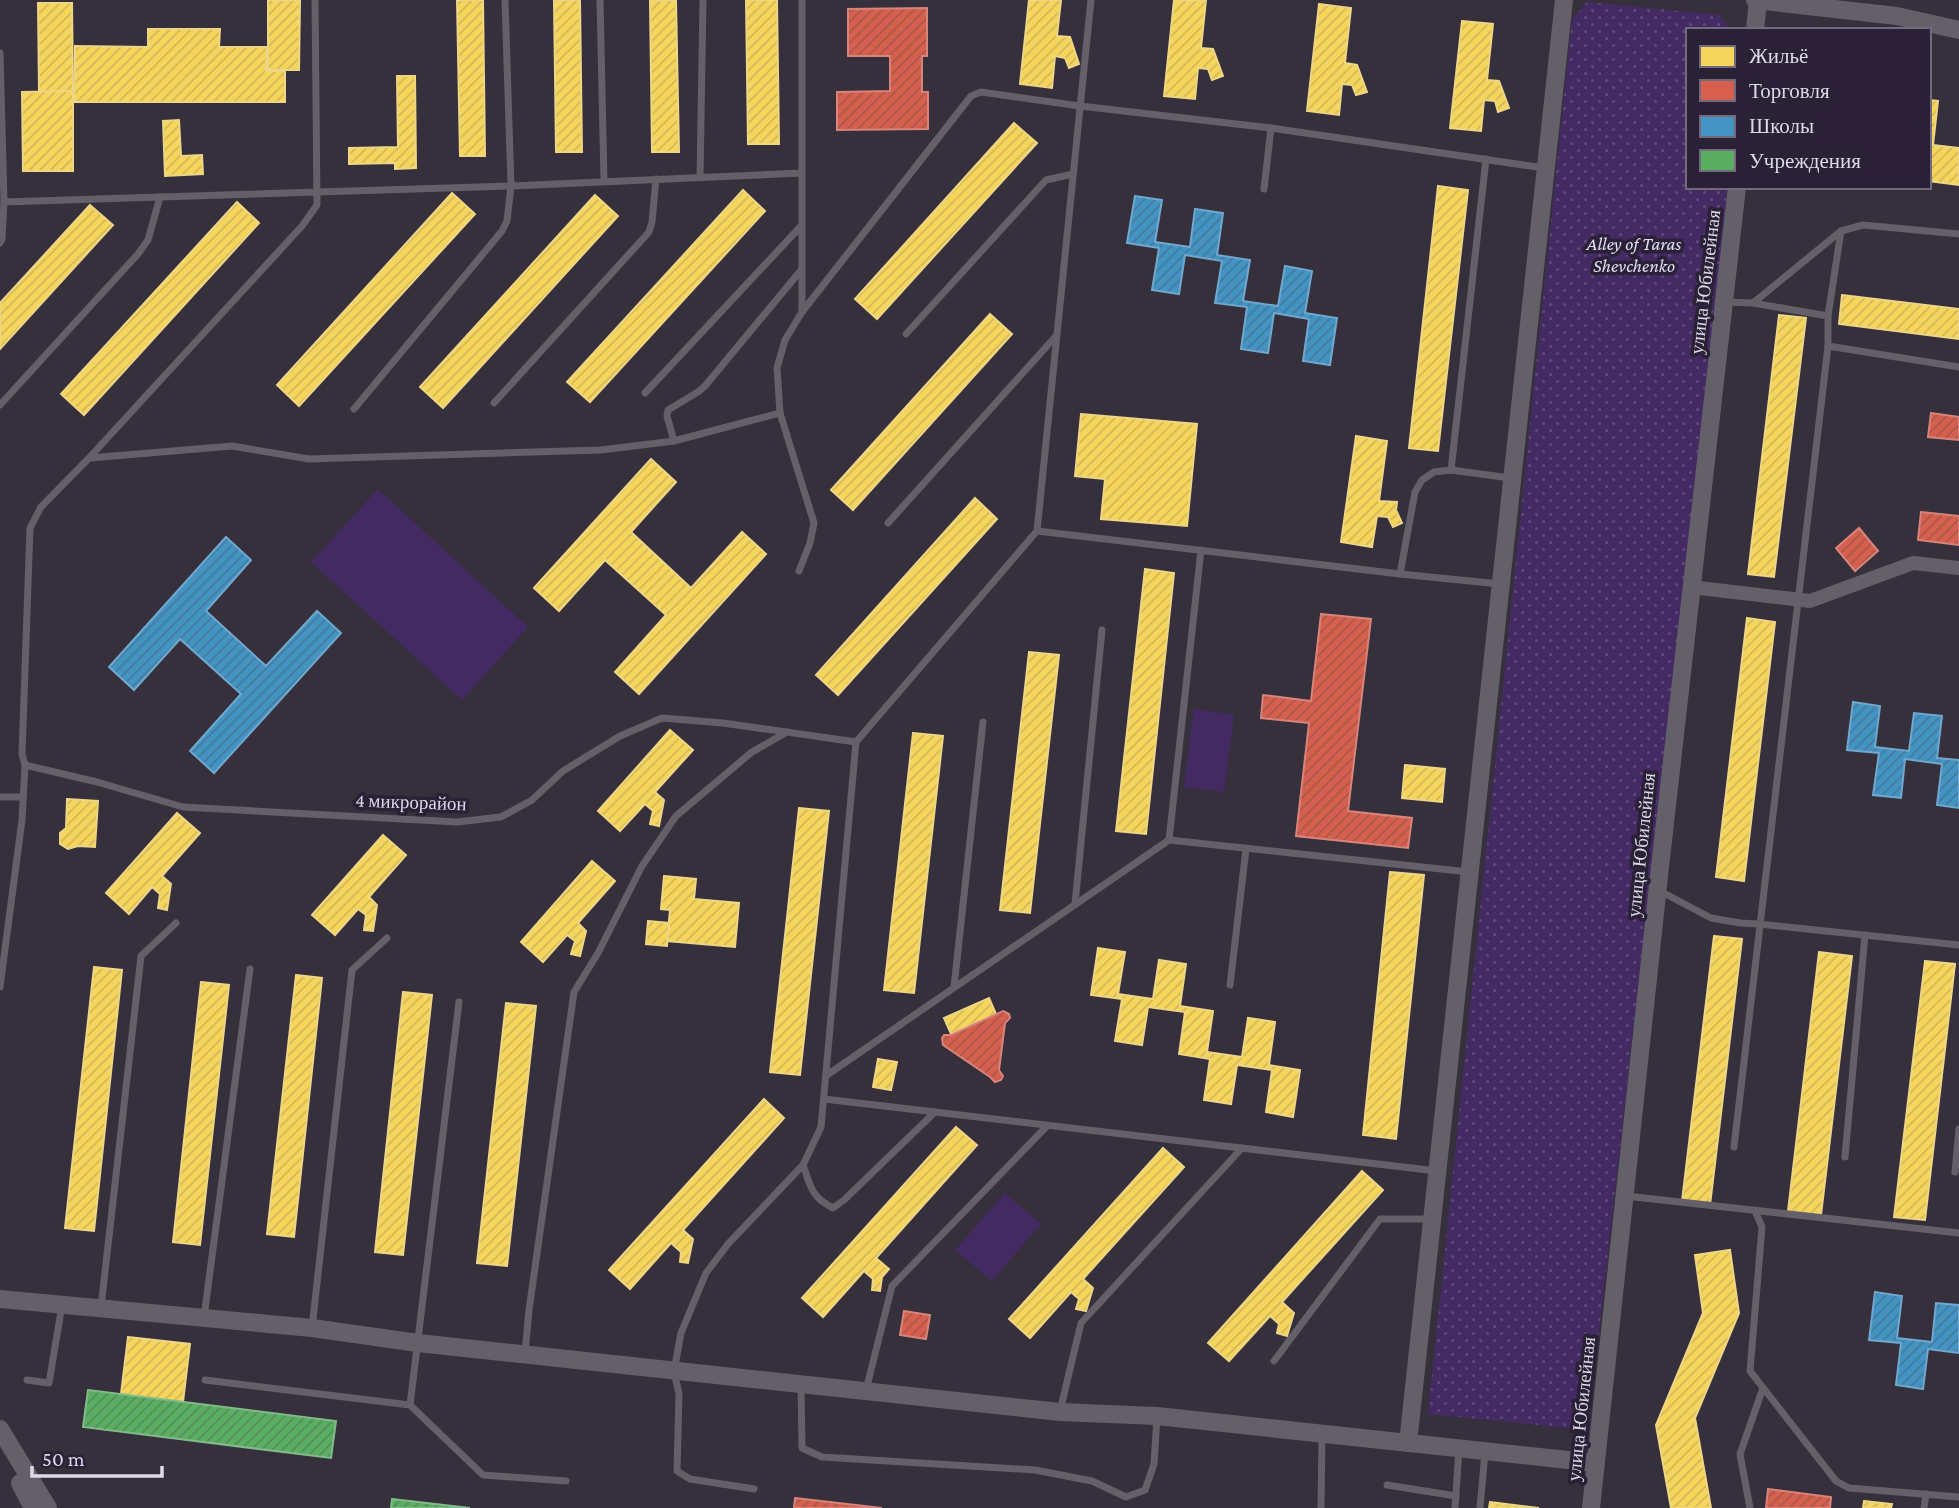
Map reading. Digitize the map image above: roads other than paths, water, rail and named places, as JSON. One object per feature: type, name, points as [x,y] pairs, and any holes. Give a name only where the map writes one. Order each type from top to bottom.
[{"type":"street","points":[[1408,1443],[1564,0]]},
{"type":"street","points":[[1755,28],[1757,0],[1897,16],[1959,30]]},
{"type":"street","name":"улица Юбилейная","points":[[1591,1508],[1657,889],[1737,189]]},
{"type":"street","points":[[1691,587],[1810,601],[1913,563],[1959,568]]},
{"type":"street","points":[[0,1298],[312,1328],[418,1343],[1060,1412],[1157,1416],[1596,1463]]},
{"type":"street","points":[[0,1429],[48,1508]]},
{"type":"street","points":[[0,1450],[33,1508]]},
{"type":"lane","points":[[0,987],[22,820],[30,528],[41,507],[302,226],[317,205],[315,0]]},
{"type":"lane","points":[[354,409],[502,231],[507,221],[511,186],[505,0]]},
{"type":"lane","points":[[600,0],[604,181]]},
{"type":"lane","points":[[700,177],[703,0]]},
{"type":"lane","points":[[802,0],[802,312]]},
{"type":"lane","points":[[754,1489],[690,1479],[677,1471],[679,1394],[674,1371],[681,1333],[706,1273],[729,1244],[803,1165],[821,1127],[856,742],[1037,531],[1091,0]]},
{"type":"lane","points":[[0,53],[4,202],[0,243]]},
{"type":"lane","points":[[799,571],[810,543],[814,523],[780,413],[777,368],[785,340],[802,312],[971,96],[981,92],[1271,128],[1546,168]]},
{"type":"lane","points":[[1265,189],[1271,128]]},
{"type":"lane","points":[[1451,470],[1486,159]]},
{"type":"lane","points":[[4,202],[511,186],[802,173]]},
{"type":"lane","points":[[906,334],[1046,180],[1073,174]]},
{"type":"lane","points":[[494,403],[649,232],[656,179]]},
{"type":"lane","points":[[0,405],[138,254],[148,240],[160,197]]},
{"type":"lane","points":[[645,393],[802,225]]},
{"type":"lane","points":[[1753,303],[1841,231],[1863,225],[1959,234]]},
{"type":"lane","points":[[1734,1147],[1828,346],[1828,316],[1841,231]]},
{"type":"lane","points":[[674,440],[667,416],[668,410],[705,386],[802,269]]},
{"type":"lane","points":[[1724,302],[1753,303],[1828,316]]},
{"type":"lane","points":[[888,523],[1057,335]]},
{"type":"lane","points":[[1828,346],[1959,367]]},
{"type":"lane","points":[[89,458],[232,446],[309,459],[601,450],[674,440],[780,413]]},
{"type":"lane","points":[[1400,574],[1415,492],[1422,480],[1434,472],[1451,470],[1512,478]]},
{"type":"lane","points":[[1037,531],[1501,584]]},
{"type":"lane","points":[[1169,840],[1201,550]]},
{"type":"lane","points":[[1075,904],[1102,630]]},
{"type":"lane","name":"4 микрорайон","points":[[24,765],[97,782],[183,807],[457,822],[501,817],[532,800],[562,771],[620,736],[662,718],[723,723],[856,742]]},
{"type":"lane","points":[[954,987],[983,722]]},
{"type":"lane","points":[[525,1354],[574,992],[598,953],[642,866],[676,816],[752,752],[787,732]]},
{"type":"lane","points":[[0,797],[22,797]]},
{"type":"lane","points":[[827,1075],[1169,840],[1470,872]]},
{"type":"lane","points":[[1230,985],[1246,849]]},
{"type":"lane","points":[[1657,889],[1711,918],[1959,945]]},
{"type":"lane","points":[[101,1308],[141,956],[176,923]]},
{"type":"lane","points":[[1844,1157],[1865,934]]},
{"type":"lane","points":[[312,1328],[352,970],[387,938]]},
{"type":"lane","points":[[204,1318],[250,970]]},
{"type":"lane","points":[[410,1405],[459,1002]]},
{"type":"lane","points":[[824,1099],[1437,1171]]},
{"type":"lane","points":[[803,1165],[813,1194],[833,1208],[935,1112]]},
{"type":"lane","points":[[866,1391],[892,1286],[1047,1126]]},
{"type":"lane","points":[[1955,1172],[1959,1129]]},
{"type":"lane","points":[[1060,1412],[1082,1324],[1242,1149]]},
{"type":"lane","points":[[1624,1196],[1959,1233]]},
{"type":"lane","points":[[1755,1211],[1762,1227],[1750,1371],[1836,1481],[1849,1488],[1959,1497]]},
{"type":"lane","points":[[1274,1361],[1380,1219],[1432,1219]]},
{"type":"lane","points":[[27,1381],[50,1383],[62,1304]]},
{"type":"lane","points":[[205,1381],[410,1405],[483,1475],[566,1481]]},
{"type":"lane","points":[[801,1384],[802,1448],[822,1457],[1035,1470],[1092,1481],[1126,1497],[1145,1490],[1154,1464],[1157,1416]]},
{"type":"lane","points":[[1750,1508],[1740,1454],[1763,1388]]},
{"type":"lane","points":[[1321,1508],[1322,1434]]},
{"type":"lane","points":[[1455,1508],[1459,1448]]},
{"type":"lane","points":[[1480,1508],[1485,1451]]},
{"type":"lane","points":[[1387,1485],[1456,1496]]},
{"type":"lane","points":[[1924,1508],[1926,1494]]},
{"type":"park label","name":"Alley of Taras Shevchenko","points":[[1634,254]]}]
